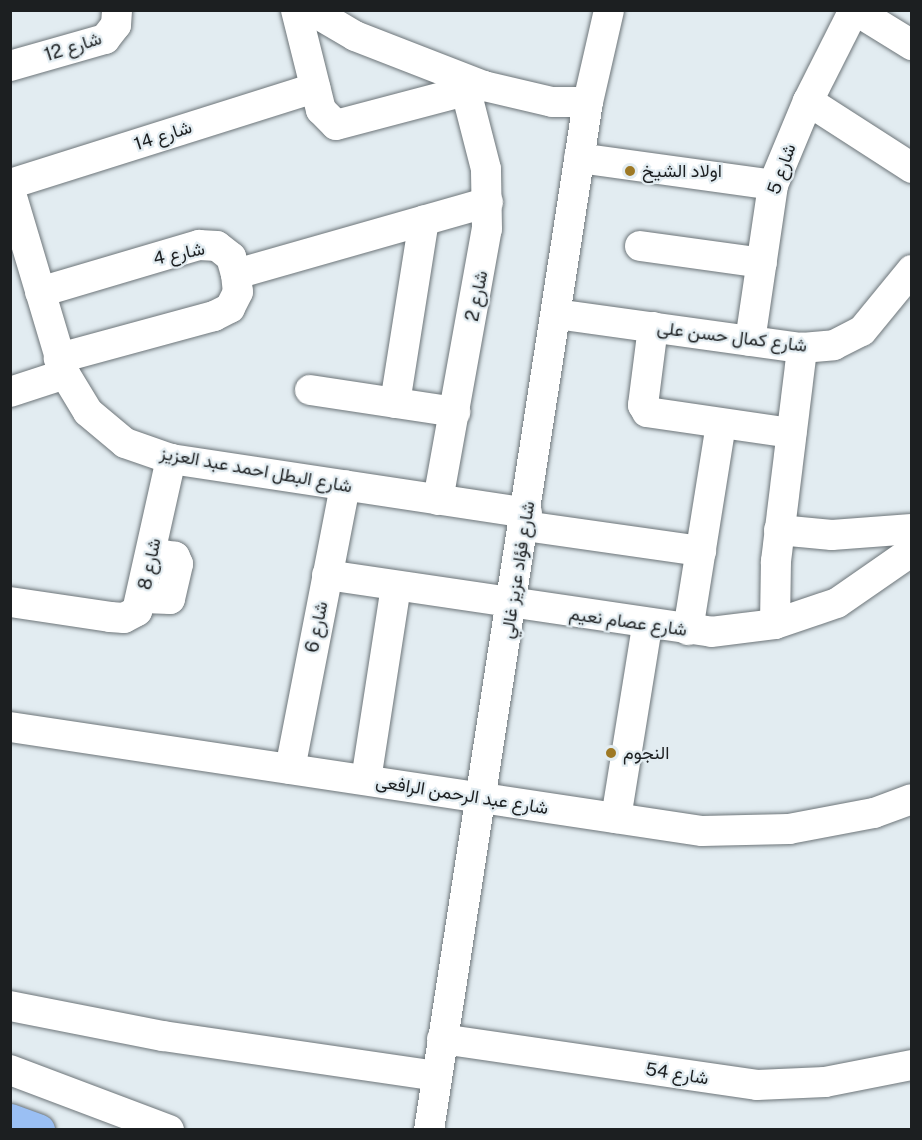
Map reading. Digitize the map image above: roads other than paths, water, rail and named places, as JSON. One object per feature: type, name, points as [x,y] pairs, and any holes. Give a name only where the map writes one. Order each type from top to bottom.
[{"type":"highway","points":[[10,1120],[38,1130]]},
{"type":"street","name":"شارع 12","points":[[10,66],[105,39],[116,25],[117,10]]},
{"type":"street","points":[[296,10],[315,88],[326,120],[336,125],[475,88]]},
{"type":"street","points":[[311,10],[355,36],[475,88],[541,100],[588,102]]},
{"type":"street","name":"شارع فؤاد عزيز غالي","points":[[429,1130],[478,797],[514,605],[588,102],[609,10]]},
{"type":"street","points":[[855,10],[912,45]]},
{"type":"street","name":"شارع 5","points":[[750,341],[773,185],[808,101],[855,10]]},
{"type":"street","name":"شارع 14","points":[[10,184],[315,88]]},
{"type":"street","name":"شارع 2","points":[[438,500],[485,257],[488,202],[475,88]]},
{"type":"street","points":[[808,101],[912,168]]},
{"type":"street","points":[[579,158],[773,185]]},
{"type":"street","name":"شارع البطل احمد عبد العزيز","points":[[10,190],[62,366],[88,412],[125,443],[171,459],[438,500],[526,520],[701,551]]},
{"type":"street","points":[[10,392],[62,366],[214,316],[230,308],[238,292],[236,274],[488,202]]},
{"type":"street","points":[[394,403],[424,220]]},
{"type":"street","name":"شارع 4","points":[[40,292],[200,245],[224,252],[236,274]]},
{"type":"street","points":[[640,246],[762,263]]},
{"type":"street","name":"شارع كمال حسن على","points":[[556,314],[802,348],[834,345],[862,332],[912,270]]},
{"type":"street","points":[[653,327],[643,405],[647,412],[791,433]]},
{"type":"street","points":[[775,624],[779,530],[802,348]]},
{"type":"street","points":[[310,390],[455,412]]},
{"type":"street","points":[[688,630],[721,423]]},
{"type":"street","name":"شارع 8","points":[[10,602],[124,618],[137,611],[143,598],[171,459]]},
{"type":"street","name":"شارع 6","points":[[290,769],[345,485]]},
{"type":"street","points":[[779,530],[832,535],[912,529]]},
{"type":"street","name":"شارع عصام نعيم","points":[[327,575],[647,626],[688,630],[775,624],[837,603],[912,551]]},
{"type":"street","points":[[366,780],[396,586]]},
{"type":"street","points":[[616,818],[647,626]]},
{"type":"street","name":"شارع عبد الرحمن الرافعى","points":[[10,727],[702,831],[789,829],[874,813],[912,799]]},
{"type":"street","points":[[10,1006],[163,1036],[437,1076]]},
{"type":"street","name":"شارع 54","points":[[442,1039],[757,1085],[825,1082],[912,1065]]},
{"type":"street","points":[[10,1070],[169,1130]]},
{"type":"place","name":"اولاد الشيخ","points":[[630,171]]},
{"type":"place","name":"النجوم","points":[[611,753]]}]
